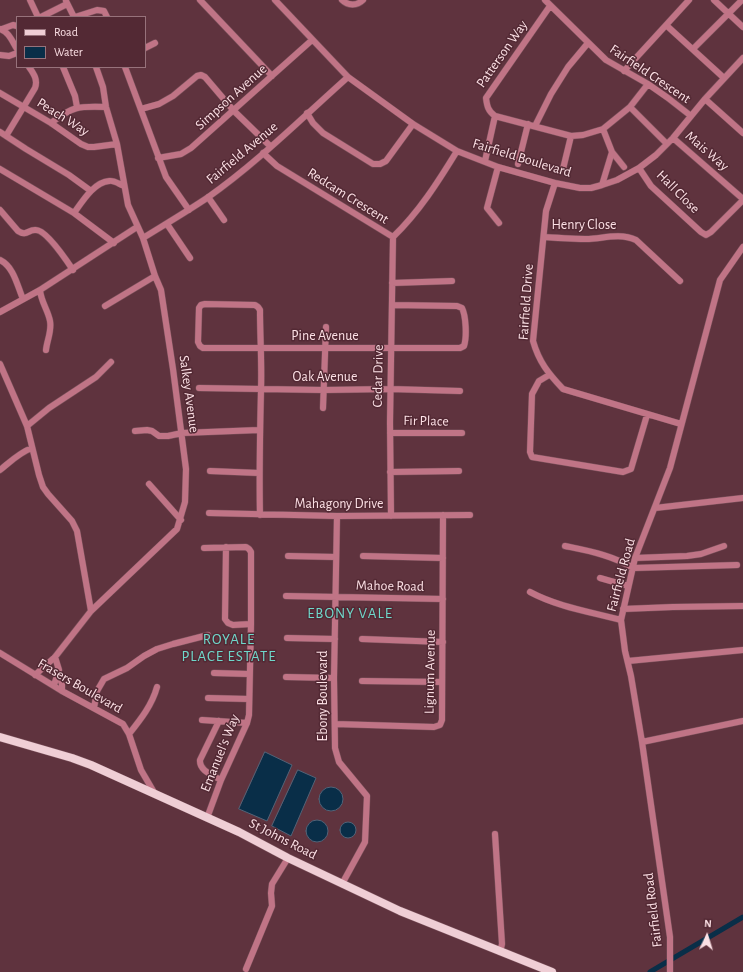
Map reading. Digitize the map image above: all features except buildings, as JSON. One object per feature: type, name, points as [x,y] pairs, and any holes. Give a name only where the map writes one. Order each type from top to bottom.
[{"type":"main road","name":"St Johns Road","points":[[0,737],[78,760],[239,832],[288,858],[400,912],[552,972]]},
{"type":"street","points":[[30,0],[39,16]]},
{"type":"street","points":[[200,0],[272,76]]},
{"type":"street","name":"Fairfield Boulevard","points":[[275,0],[348,77],[413,124],[457,150],[498,167],[555,183],[580,188],[602,186],[639,168],[673,138],[724,78],[741,62]]},
{"type":"street","points":[[343,1],[353,5],[361,3],[363,0]]},
{"type":"street","name":"Fairfield Crescent","points":[[545,0],[606,60],[648,84],[691,116]]},
{"type":"street","points":[[624,71],[689,0]]},
{"type":"street","points":[[714,0],[743,27]]},
{"type":"street","points":[[693,49],[742,0]]},
{"type":"street","points":[[42,16],[66,2],[73,16]]},
{"type":"street","name":"Patterson Way","points":[[495,116],[490,112],[487,106],[486,98],[550,6]]},
{"type":"street","points":[[77,16],[97,10],[104,11],[106,16]]},
{"type":"street","points":[[16,26],[13,25],[1,29],[14,41],[16,46]]},
{"type":"street","points":[[666,25],[724,78]]},
{"type":"street","name":"Simpson Avenue","points":[[158,158],[181,154],[191,148],[312,40]]},
{"type":"street","points":[[146,48],[155,43]]},
{"type":"street","points":[[518,164],[532,125],[568,67],[588,43]]},
{"type":"street","points":[[0,55],[9,56],[16,53]]},
{"type":"street","points":[[6,136],[24,108],[37,83],[30,68]]},
{"type":"street","points":[[63,68],[75,96],[77,107]]},
{"type":"street","name":"Salkey Avenue","points":[[35,675],[55,657],[91,611],[177,529],[181,520],[185,502],[186,469],[164,304],[161,290],[143,238],[128,205],[117,144],[106,107],[103,87],[96,68]]},
{"type":"street","points":[[125,68],[166,177],[189,210]]},
{"type":"street","points":[[141,109],[159,104],[173,96],[197,76],[201,75],[205,77],[234,111],[270,146]]},
{"type":"street","name":"Fairfield Avenue","points":[[143,238],[208,197],[263,153],[348,77]]},
{"type":"street","points":[[485,161],[495,116],[571,136],[583,135],[603,129],[630,107],[648,84]]},
{"type":"street","name":"Peach Way","points":[[0,94],[51,123],[81,144],[88,147],[117,144]]},
{"type":"street","points":[[705,100],[743,133]]},
{"type":"street","points":[[51,123],[64,113],[77,107],[106,107]]},
{"type":"street","points":[[630,107],[667,144]]},
{"type":"street","points":[[307,113],[322,133],[373,164],[380,164],[386,161],[413,124]]},
{"type":"street","points":[[603,129],[612,152],[624,167]]},
{"type":"street","points":[[0,132],[69,175],[91,191]]},
{"type":"street","points":[[563,169],[571,136]]},
{"type":"street","name":"Mais Way","points":[[673,138],[743,199]]},
{"type":"street","name":"Redcam Crescent","points":[[263,153],[277,166],[393,238],[409,221],[441,178],[457,150]]},
{"type":"street","points":[[602,186],[612,152]]},
{"type":"street","points":[[498,167],[487,208],[499,223]]},
{"type":"street","name":"Hall Close","points":[[639,168],[651,186],[706,235],[711,232],[743,199]]},
{"type":"street","points":[[0,169],[74,213],[114,243]]},
{"type":"street","points":[[74,213],[91,191],[105,182],[114,181],[124,186]]},
{"type":"street","name":"Fairfield Drive","points":[[555,183],[546,211],[533,341],[537,354],[549,375],[563,389],[680,424]]},
{"type":"street","points":[[208,197],[224,220]]},
{"type":"street","points":[[0,210],[18,232],[22,234],[27,234],[35,230],[42,232],[62,254],[73,270]]},
{"type":"street","points":[[167,224],[190,258]]},
{"type":"street","points":[[0,312],[73,270],[137,227]]},
{"type":"street","name":"Henry Close","points":[[544,237],[589,239],[613,236],[628,237],[636,240],[680,281]]},
{"type":"street","name":"Cedar Drive","points":[[390,516],[390,389],[393,238]]},
{"type":"street","name":"Fairfield Road","points":[[670,972],[670,937],[642,742],[621,620],[635,558],[670,468],[680,424],[720,280],[743,247]]},
{"type":"street","points":[[0,260],[6,263],[11,270],[23,299]]},
{"type":"street","points":[[105,306],[155,276]]},
{"type":"street","points":[[392,283],[452,281]]},
{"type":"street","points":[[40,290],[43,305],[50,321],[50,335],[47,340],[46,350]]},
{"type":"street","name":"Pine Avenue","points":[[260,348],[260,310],[255,305],[205,304],[199,308],[198,342],[203,348],[260,348],[326,347],[460,348],[464,346],[464,312],[462,308],[457,306],[392,305]]},
{"type":"street","points":[[323,408],[326,327]]},
{"type":"street","points":[[260,348],[260,515]]},
{"type":"street","points":[[27,426],[49,408],[96,377],[111,362]]},
{"type":"street","points":[[0,364],[27,426],[43,487],[72,521],[77,532],[91,611]]},
{"type":"street","points":[[549,375],[539,381],[532,394],[530,452],[532,457],[627,472],[631,469],[647,415]]},
{"type":"street","name":"Oak Avenue","points":[[199,388],[460,391]]},
{"type":"street","points":[[135,432],[147,430],[152,431],[159,436],[182,433],[259,430]]},
{"type":"street","name":"Fir Place","points":[[390,433],[462,433]]},
{"type":"street","points":[[0,470],[11,460],[32,448]]},
{"type":"street","points":[[210,471],[259,473]]},
{"type":"street","points":[[390,472],[460,471]]},
{"type":"street","points":[[149,484],[181,520]]},
{"type":"street","points":[[655,508],[743,498]]},
{"type":"street","name":"Mahagony Drive","points":[[209,513],[337,516],[470,515]]},
{"type":"street","name":"Lignum Avenue","points":[[335,724],[434,727],[440,725],[442,720],[443,515]]},
{"type":"street","name":"Ebony Boulevard","points":[[337,516],[334,678],[335,748],[339,762],[367,796],[365,842],[342,884]]},
{"type":"street","points":[[565,546],[603,554],[621,560],[633,568],[737,565]]},
{"type":"street","points":[[635,558],[694,555],[724,546]]},
{"type":"street","name":"Emanuel's Way","points":[[207,818],[221,780],[247,722],[248,715],[251,624],[251,552],[249,548],[246,547],[226,548]]},
{"type":"street","points":[[204,548],[226,548],[226,619],[228,623],[233,625],[251,624]]},
{"type":"street","points":[[288,556],[336,557]]},
{"type":"street","points":[[364,556],[443,558]]},
{"type":"street","points":[[600,578],[628,586]]},
{"type":"street","points":[[530,592],[542,599],[621,620]]},
{"type":"street","name":"Mahoe Road","points":[[286,596],[443,599]]},
{"type":"street","points":[[623,610],[673,606],[701,608],[743,606]]},
{"type":"street","points":[[94,708],[97,691],[104,679],[127,668],[157,649],[208,634]]},
{"type":"street","points":[[287,638],[335,639]]},
{"type":"street","points":[[362,639],[443,642]]},
{"type":"street","points":[[628,661],[743,650]]},
{"type":"street","name":"Frasers Boulevard","points":[[0,653],[62,691],[123,724],[129,734],[141,770],[156,795]]},
{"type":"street","points":[[54,685],[58,674],[58,664],[55,657]]},
{"type":"street","points":[[214,673],[249,674]]},
{"type":"street","points":[[58,674],[62,684],[62,691]]},
{"type":"street","points":[[286,677],[334,678]]},
{"type":"street","points":[[362,681],[442,682]]},
{"type":"street","points":[[129,734],[150,704],[157,687]]},
{"type":"street","points":[[208,698],[249,699]]},
{"type":"street","points":[[202,720],[247,722]]},
{"type":"street","points":[[219,721],[200,760],[200,765],[202,769],[221,780]]},
{"type":"street","points":[[642,742],[743,721]]},
{"type":"street","points":[[495,834],[502,944],[500,952]]},
{"type":"street","points":[[246,969],[272,906],[272,884],[288,858]]},
{"type":"water","points":[[265,752],[292,765],[267,821],[239,809]]},
{"type":"water","points":[[298,770],[316,778],[291,836],[272,826]]},
{"type":"water","points":[[331,787],[340,790],[343,799],[340,808],[331,811],[322,808],[319,799],[322,790]]},
{"type":"water","points":[[317,820],[325,823],[328,831],[325,839],[317,842],[309,839],[306,831],[309,823]]},
{"type":"water","points":[[348,822],[354,824],[356,830],[354,836],[348,838],[342,836],[340,830],[342,824]]},
{"type":"waterway","points":[[650,972],[743,917]]},
{"type":"district","name":"EBONY VALE","points":[[350,613]]},
{"type":"district","name":"ROYALE PLACE ESTATE","points":[[229,648]]}]
